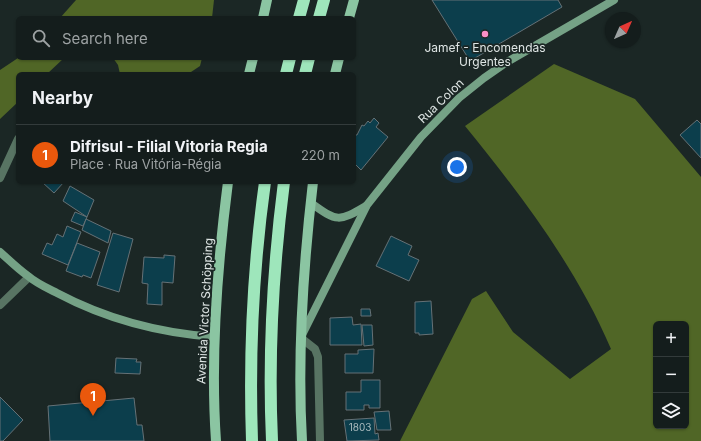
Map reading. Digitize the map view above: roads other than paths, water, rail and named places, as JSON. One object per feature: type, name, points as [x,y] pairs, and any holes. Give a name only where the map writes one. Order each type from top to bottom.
[{"type":"highway","points":[[300,16],[304,0]]},
{"type":"highway","points":[[320,16],[324,0]]},
{"type":"highway","points":[[286,72],[290,60]]},
{"type":"highway","points":[[306,72],[308,60]]},
{"type":"highway","points":[[252,441],[250,391],[254,288],[265,184]]},
{"type":"highway","points":[[272,441],[271,375],[273,283],[284,184]]},
{"type":"main road","points":[[263,16],[267,0]]},
{"type":"main road","points":[[350,16],[354,0]]},
{"type":"main road","points":[[250,72],[252,60]]},
{"type":"main road","points":[[336,72],[339,60]]},
{"type":"main road","name":"Avenida Victor Schöpping","points":[[216,441],[214,383],[215,337],[222,228],[228,184]]},
{"type":"main road","points":[[302,441],[300,385],[301,338],[313,184]]},
{"type":"street","name":"Rua Colon","points":[[301,338],[366,205],[421,137],[459,98],[507,62],[614,0]]},
{"type":"street","points":[[0,178],[16,143]]},
{"type":"street","name":"Rua Colon","points":[[311,203],[328,215],[340,219],[347,218],[366,205]]},
{"type":"street","points":[[0,252],[29,277],[68,299],[99,313],[130,323],[161,330],[215,337]]},
{"type":"street","points":[[0,305],[29,277]]},
{"type":"street","points":[[301,338],[315,349],[318,357],[320,441]]},
{"type":"place","name":"Jamef - Encomendas Urgentes","points":[[485,34]]},
{"type":"place","name":"Difrisul - Filial Vitoria Regia","points":[[93,416]]}]
